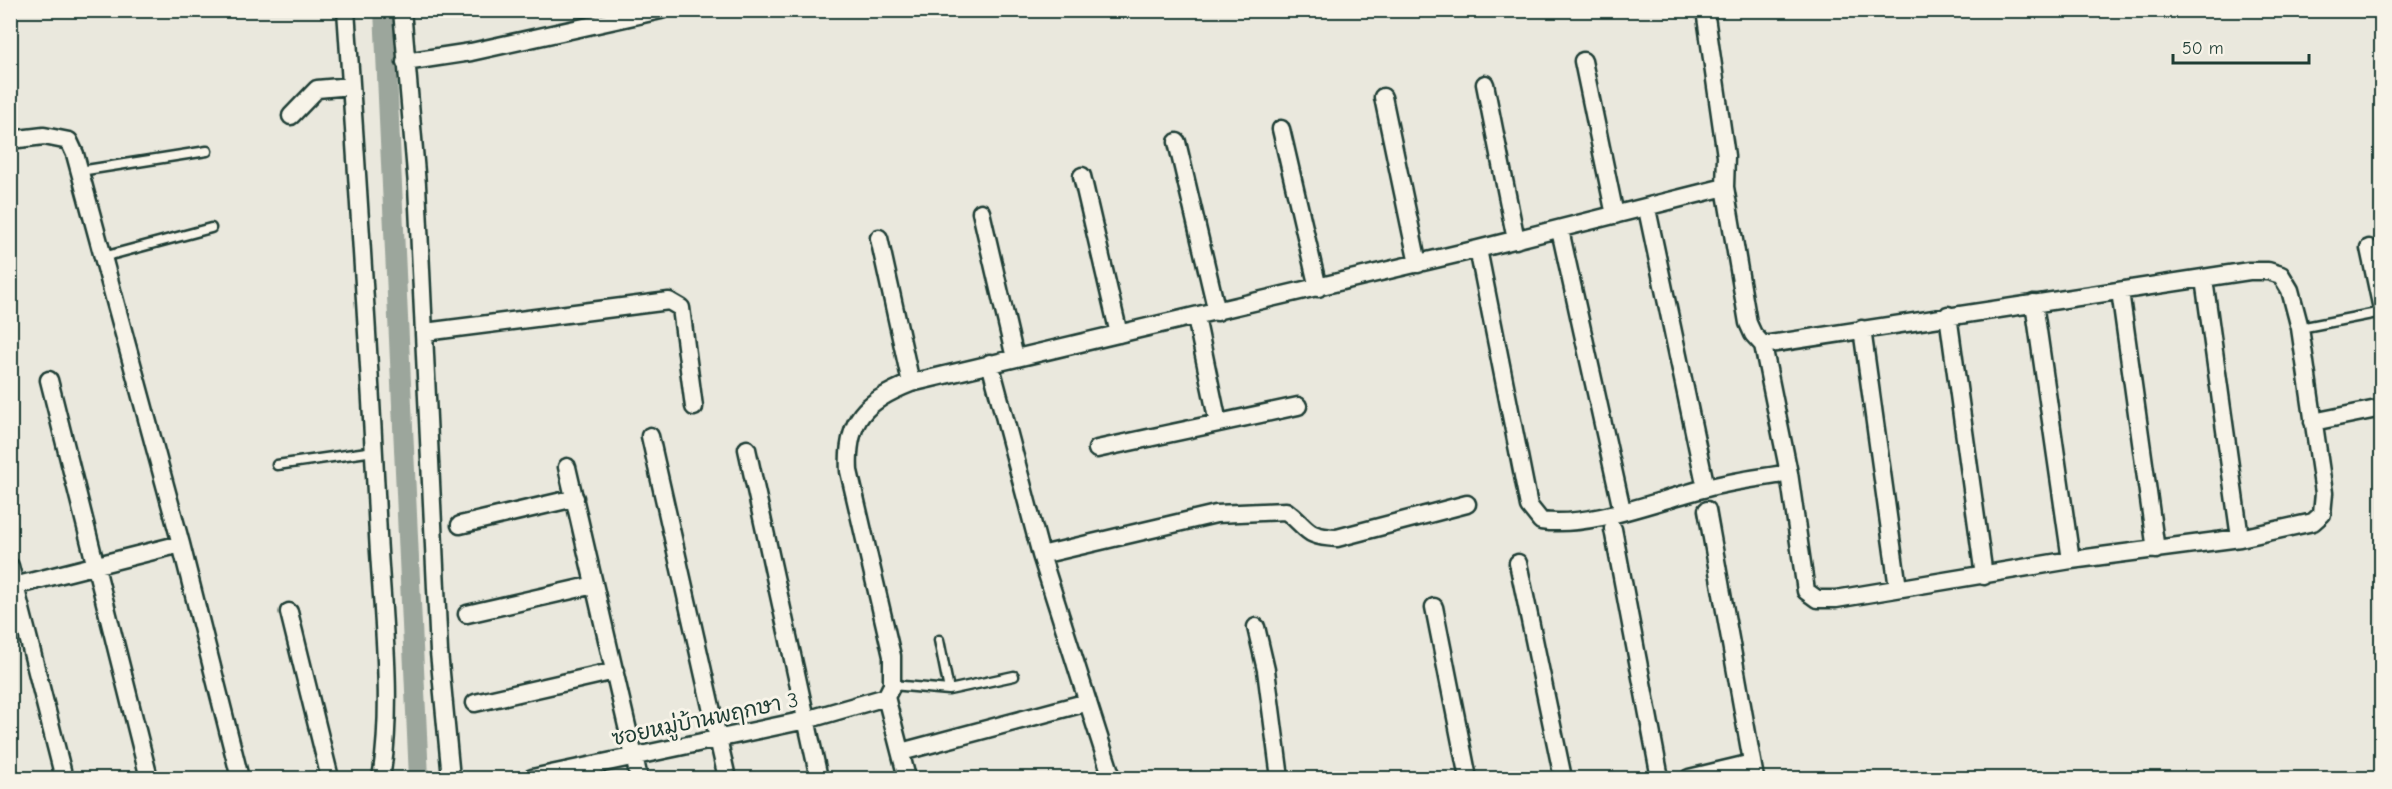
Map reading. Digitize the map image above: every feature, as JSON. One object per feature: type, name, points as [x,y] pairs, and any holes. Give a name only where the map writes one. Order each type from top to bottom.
[{"type":"street","points":[[346,10],[375,451],[387,742],[381,778]]},
{"type":"street","points":[[402,10],[417,185],[438,640],[451,778]]},
{"type":"street","points":[[405,62],[471,52],[661,10]]},
{"type":"street","points":[[1705,10],[1726,156],[1725,187],[1748,323],[1753,334],[1763,345],[1789,473],[1806,591],[1817,599],[1827,599],[1984,576],[2071,560],[2240,538],[2313,522],[2322,514],[2324,493],[2300,328],[2290,290],[2281,275],[2268,271],[2249,271],[1948,315],[1763,345]]},
{"type":"street","points":[[1583,61],[1615,215]]},
{"type":"street","points":[[1485,84],[1516,240]]},
{"type":"street","points":[[291,116],[317,89],[351,86]]},
{"type":"street","points":[[1383,97],[1418,264]]},
{"type":"street","points":[[1281,129],[1318,288]]},
{"type":"street","points":[[10,140],[44,136],[69,141],[80,171],[181,544],[240,778]]},
{"type":"street","points":[[1177,142],[1217,312]]},
{"type":"street","points":[[1082,176],[1119,334]]},
{"type":"street","points":[[907,778],[889,691],[892,656],[849,471],[847,447],[852,426],[861,412],[895,389],[911,383],[1560,230],[1725,187]]},
{"type":"street","points":[[1647,209],[1706,488]]},
{"type":"street","points":[[981,212],[1015,358]]},
{"type":"street","points":[[1560,230],[1622,510]]},
{"type":"street","points":[[879,238],[911,383]]},
{"type":"street","points":[[2369,248],[2382,310]]},
{"type":"street","points":[[1478,249],[1529,506],[1541,521],[1556,523],[1622,510],[1706,488],[1789,473]]},
{"type":"street","points":[[2204,279],[2240,538]]},
{"type":"street","points":[[2120,291],[2156,550]]},
{"type":"street","points":[[425,332],[669,301],[681,308],[694,407]]},
{"type":"street","points":[[2034,303],[2071,560]]},
{"type":"street","points":[[1948,315],[1984,576]]},
{"type":"street","points":[[1197,317],[1218,423]]},
{"type":"street","points":[[1863,329],[1898,588]]},
{"type":"street","points":[[990,363],[1041,555],[1112,778]]},
{"type":"street","points":[[49,380],[149,778]]},
{"type":"street","points":[[1097,449],[1298,406]]},
{"type":"street","points":[[2313,422],[2382,408]]},
{"type":"street","points":[[650,436],[727,778]]},
{"type":"street","points":[[747,449],[819,778]]},
{"type":"street","points":[[567,466],[639,778]]},
{"type":"street","points":[[460,525],[575,498]]},
{"type":"street","points":[[1041,555],[1216,513],[1286,511],[1303,529],[1318,538],[1337,538],[1467,504]]},
{"type":"street","points":[[1689,778],[1754,771],[1707,510]]},
{"type":"street","points":[[1613,529],[1660,778]]},
{"type":"street","points":[[13,586],[181,544]]},
{"type":"street","points":[[1518,563],[1563,778]]},
{"type":"street","points":[[10,566],[13,586],[64,778]]},
{"type":"street","points":[[468,614],[594,585]]},
{"type":"street","points":[[1434,607],[1468,778]]},
{"type":"street","points":[[289,612],[330,778]]},
{"type":"street","points":[[1256,627],[1266,670],[1280,778]]},
{"type":"street","points":[[475,703],[615,671]]},
{"type":"street","name":"ซอยหมู่บ้านพฤกษา 3","points":[[531,778],[806,720],[889,691]]},
{"type":"street","points":[[901,752],[1088,702]]},
{"type":"lane","points":[[80,171],[207,151]]},
{"type":"lane","points":[[103,257],[211,228]]},
{"type":"lane","points":[[2300,328],[2382,310]]},
{"type":"lane","points":[[277,465],[375,451]]},
{"type":"lane","points":[[939,640],[949,690]]},
{"type":"lane","points":[[889,691],[949,690],[1014,676]]},
{"type":"waterway","points":[[384,10],[419,778]]}]
